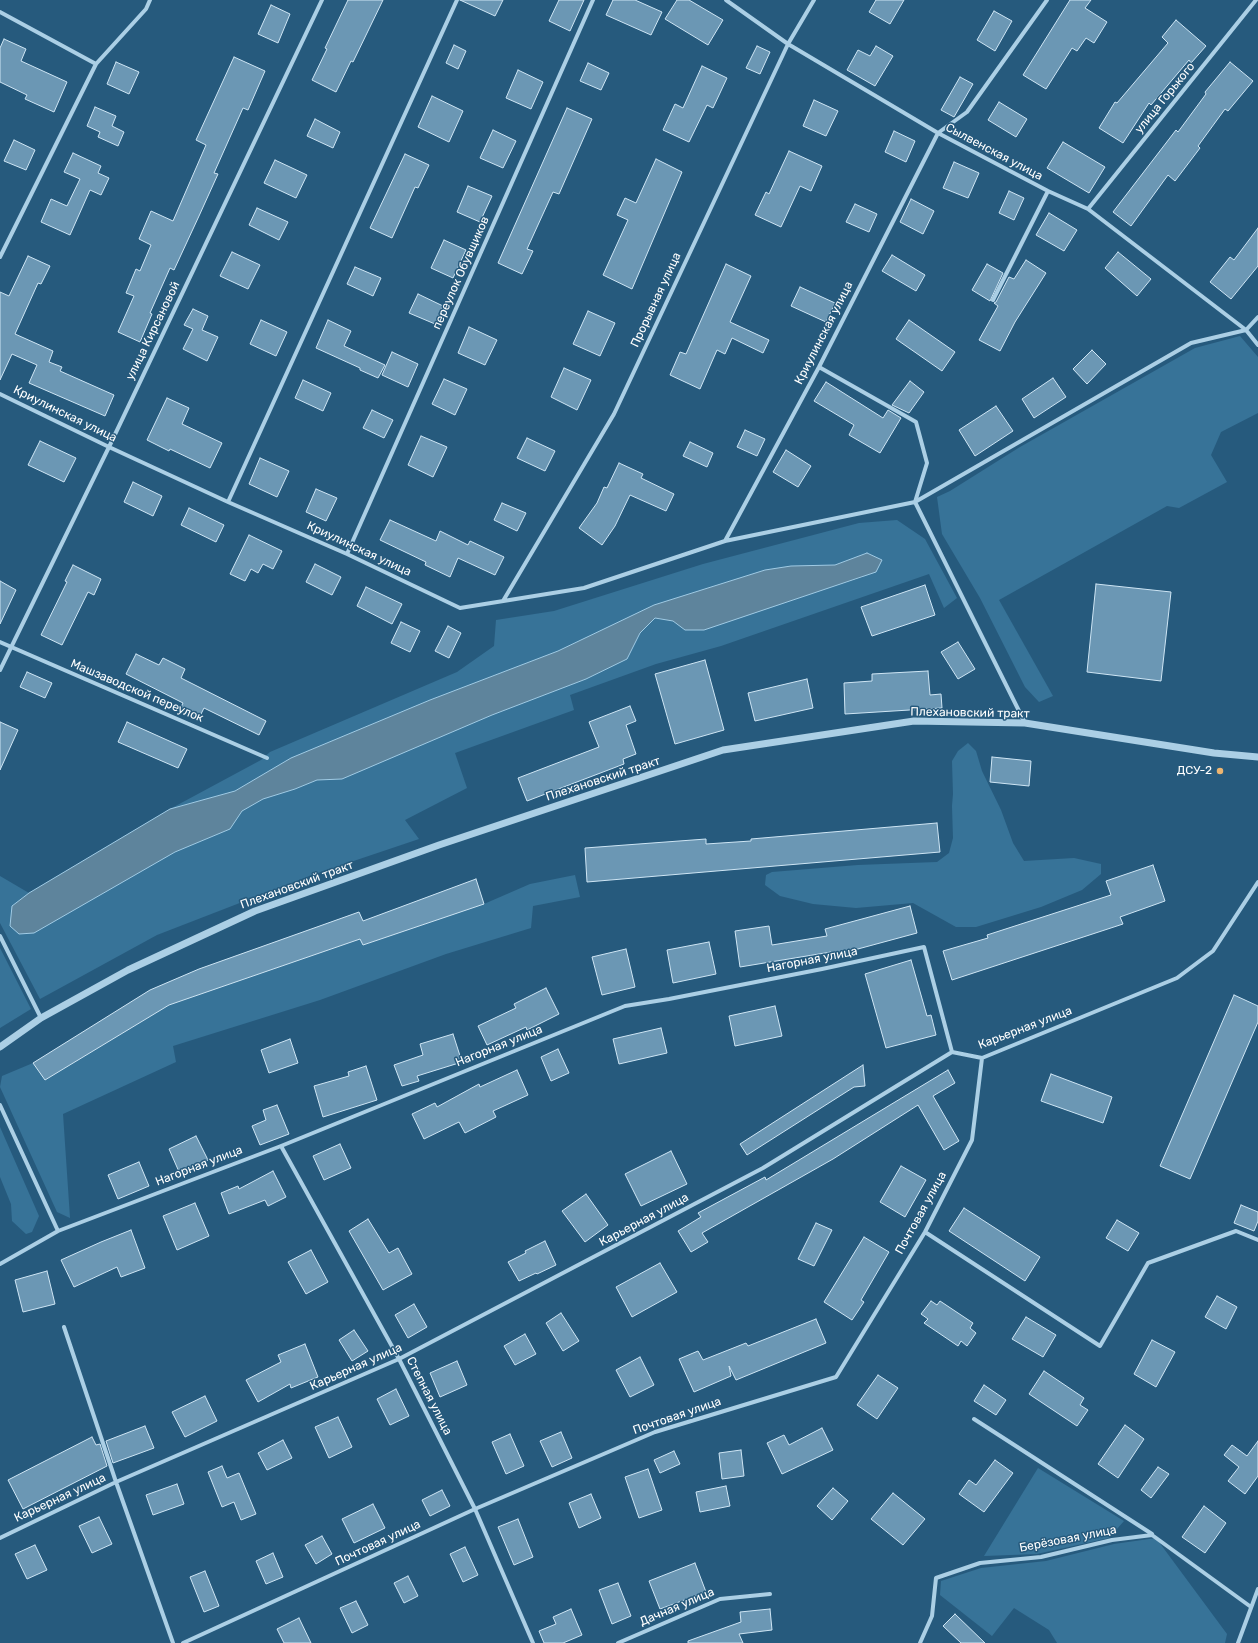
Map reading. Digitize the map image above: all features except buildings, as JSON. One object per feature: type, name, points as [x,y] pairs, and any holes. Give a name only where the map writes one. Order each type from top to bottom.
[{"type":"street","points":[[0,257],[96,64],[146,9],[150,0]]},
{"type":"street","name":"улица Кирсановой","points":[[0,670],[109,447],[322,0]]},
{"type":"street","points":[[228,502],[457,0]]},
{"type":"street","name":"переулок Обувщиков","points":[[347,554],[593,0]]},
{"type":"street","name":"Сылвенская улица","points":[[726,0],[788,44],[938,133],[1048,192],[1088,209],[1246,330],[1258,344]]},
{"type":"street","name":"Прорывная улица","points":[[503,601],[614,414],[788,44],[814,0]]},
{"type":"street","points":[[938,133],[967,112],[1047,0]]},
{"type":"street","name":"улица Горького","points":[[1088,209],[1256,0]]},
{"type":"street","points":[[0,12],[96,64]]},
{"type":"street","name":"Криулинская улица","points":[[726,541],[819,367],[938,133]]},
{"type":"street","points":[[992,300],[1048,192]]},
{"type":"street","points":[[1246,330],[1258,317]]},
{"type":"street","name":"Криулинская улица","points":[[0,394],[109,447],[228,502],[347,554],[460,608],[584,588],[726,541],[915,502],[1191,343],[1246,330]]},
{"type":"street","points":[[819,367],[916,422],[926,463],[915,502],[1025,723]]},
{"type":"street","name":"Машзаводской переулок","points":[[0,642],[267,758]]},
{"type":"street","name":"Плехановский тракт","points":[[0,1047],[41,1018],[128,970],[255,911],[439,845],[723,750],[914,721],[1025,723],[1214,753],[1258,757]]},
{"type":"street","name":"Карьерная улица","points":[[0,1538],[116,1482],[399,1359],[763,1168],[952,1052],[982,1058],[1177,978],[1214,951],[1258,882]]},
{"type":"street","points":[[0,936],[41,1018]]},
{"type":"street","name":"Нагорная улица","points":[[0,1264],[58,1231],[281,1146],[625,1006],[746,984],[924,947],[952,1052]]},
{"type":"street","name":"Почтовая улица","points":[[183,1643],[475,1509],[655,1432],[836,1376],[925,1232],[972,1140],[982,1058]]},
{"type":"street","points":[[0,1105],[58,1231]]},
{"type":"street","name":"Степная улица","points":[[281,1146],[399,1359],[475,1509],[533,1643]]},
{"type":"street","points":[[925,1232],[1100,1346],[1148,1262],[1236,1231],[1258,1240]]},
{"type":"street","points":[[64,1327],[116,1482],[173,1643]]},
{"type":"street","points":[[974,1419],[1152,1535],[1251,1607]]},
{"type":"street","name":"Берёзовая улица","points":[[920,1643],[932,1616],[936,1578],[980,1563],[1041,1556],[1112,1540],[1152,1535]]},
{"type":"street","points":[[1238,1643],[1258,1589]]},
{"type":"street","name":"Дачная улица","points":[[618,1643],[720,1599],[770,1594]]},
{"type":"shaded area","points":[[1240,336],[1258,357],[1258,413],[1221,432],[1211,455],[1227,482],[1179,508],[1167,506],[999,600],[1053,696],[1039,702],[1025,687],[980,598],[942,534],[937,497],[950,491],[1020,447],[1195,348]]},
{"type":"shaded area","points":[[897,520],[925,539],[957,598],[944,608],[929,574],[721,646],[656,664],[570,695],[574,710],[455,753],[467,788],[405,820],[419,839],[312,875],[157,935],[40,999],[0,923],[0,876],[29,893],[12,906],[175,852],[230,829],[242,811],[263,799],[317,780],[342,778],[492,715],[586,679],[627,659],[640,633],[655,618],[673,621],[685,630],[797,598],[863,577],[867,553],[835,565],[791,566],[765,570],[654,605],[558,651],[430,700],[291,758],[235,791],[170,809],[261,760],[270,752],[457,672],[494,646],[496,620],[554,611],[703,564],[859,523]]},
{"type":"shaded area","points":[[867,553],[882,560],[876,572],[704,630],[685,630],[673,621],[655,618],[640,633],[627,659],[586,679],[492,715],[342,779],[317,780],[263,799],[242,811],[230,829],[175,852],[34,933],[19,934],[10,926],[12,906],[29,893],[170,809],[235,791],[291,758],[430,700],[558,651],[654,605],[765,570],[791,566],[835,565]]},
{"type":"shaded area","points":[[968,743],[976,751],[982,771],[1001,810],[1013,843],[1024,861],[1074,858],[1101,864],[1101,874],[1082,890],[1041,907],[976,927],[956,927],[913,903],[856,908],[813,904],[780,896],[765,885],[766,875],[772,872],[858,865],[937,862],[949,853],[953,838],[952,761],[958,751]]},
{"type":"shaded area","points":[[575,875],[580,897],[533,906],[531,928],[446,954],[320,1000],[173,1046],[176,1062],[63,1114],[70,1218],[57,1212],[0,1087],[2,1076],[33,1063],[45,1080],[169,1005],[360,939],[363,945],[484,904],[530,884]]},
{"type":"shaded area","points":[[0,948],[31,1009],[0,1028]]},
{"type":"shaded area","points":[[0,1127],[39,1216],[32,1232],[26,1234],[12,1221],[11,1204],[0,1177]]},
{"type":"shaded area","points":[[1038,1468],[1124,1521],[1109,1538],[1037,1554],[984,1556]]},
{"type":"shaded area","points":[[1156,1538],[1227,1634],[1225,1643],[1057,1643],[1049,1630],[1014,1608],[992,1636],[940,1595],[941,1581],[981,1568],[1046,1561],[1114,1544]]},
{"type":"place","name":"ДСУ-2","points":[[1220,771]]}]
